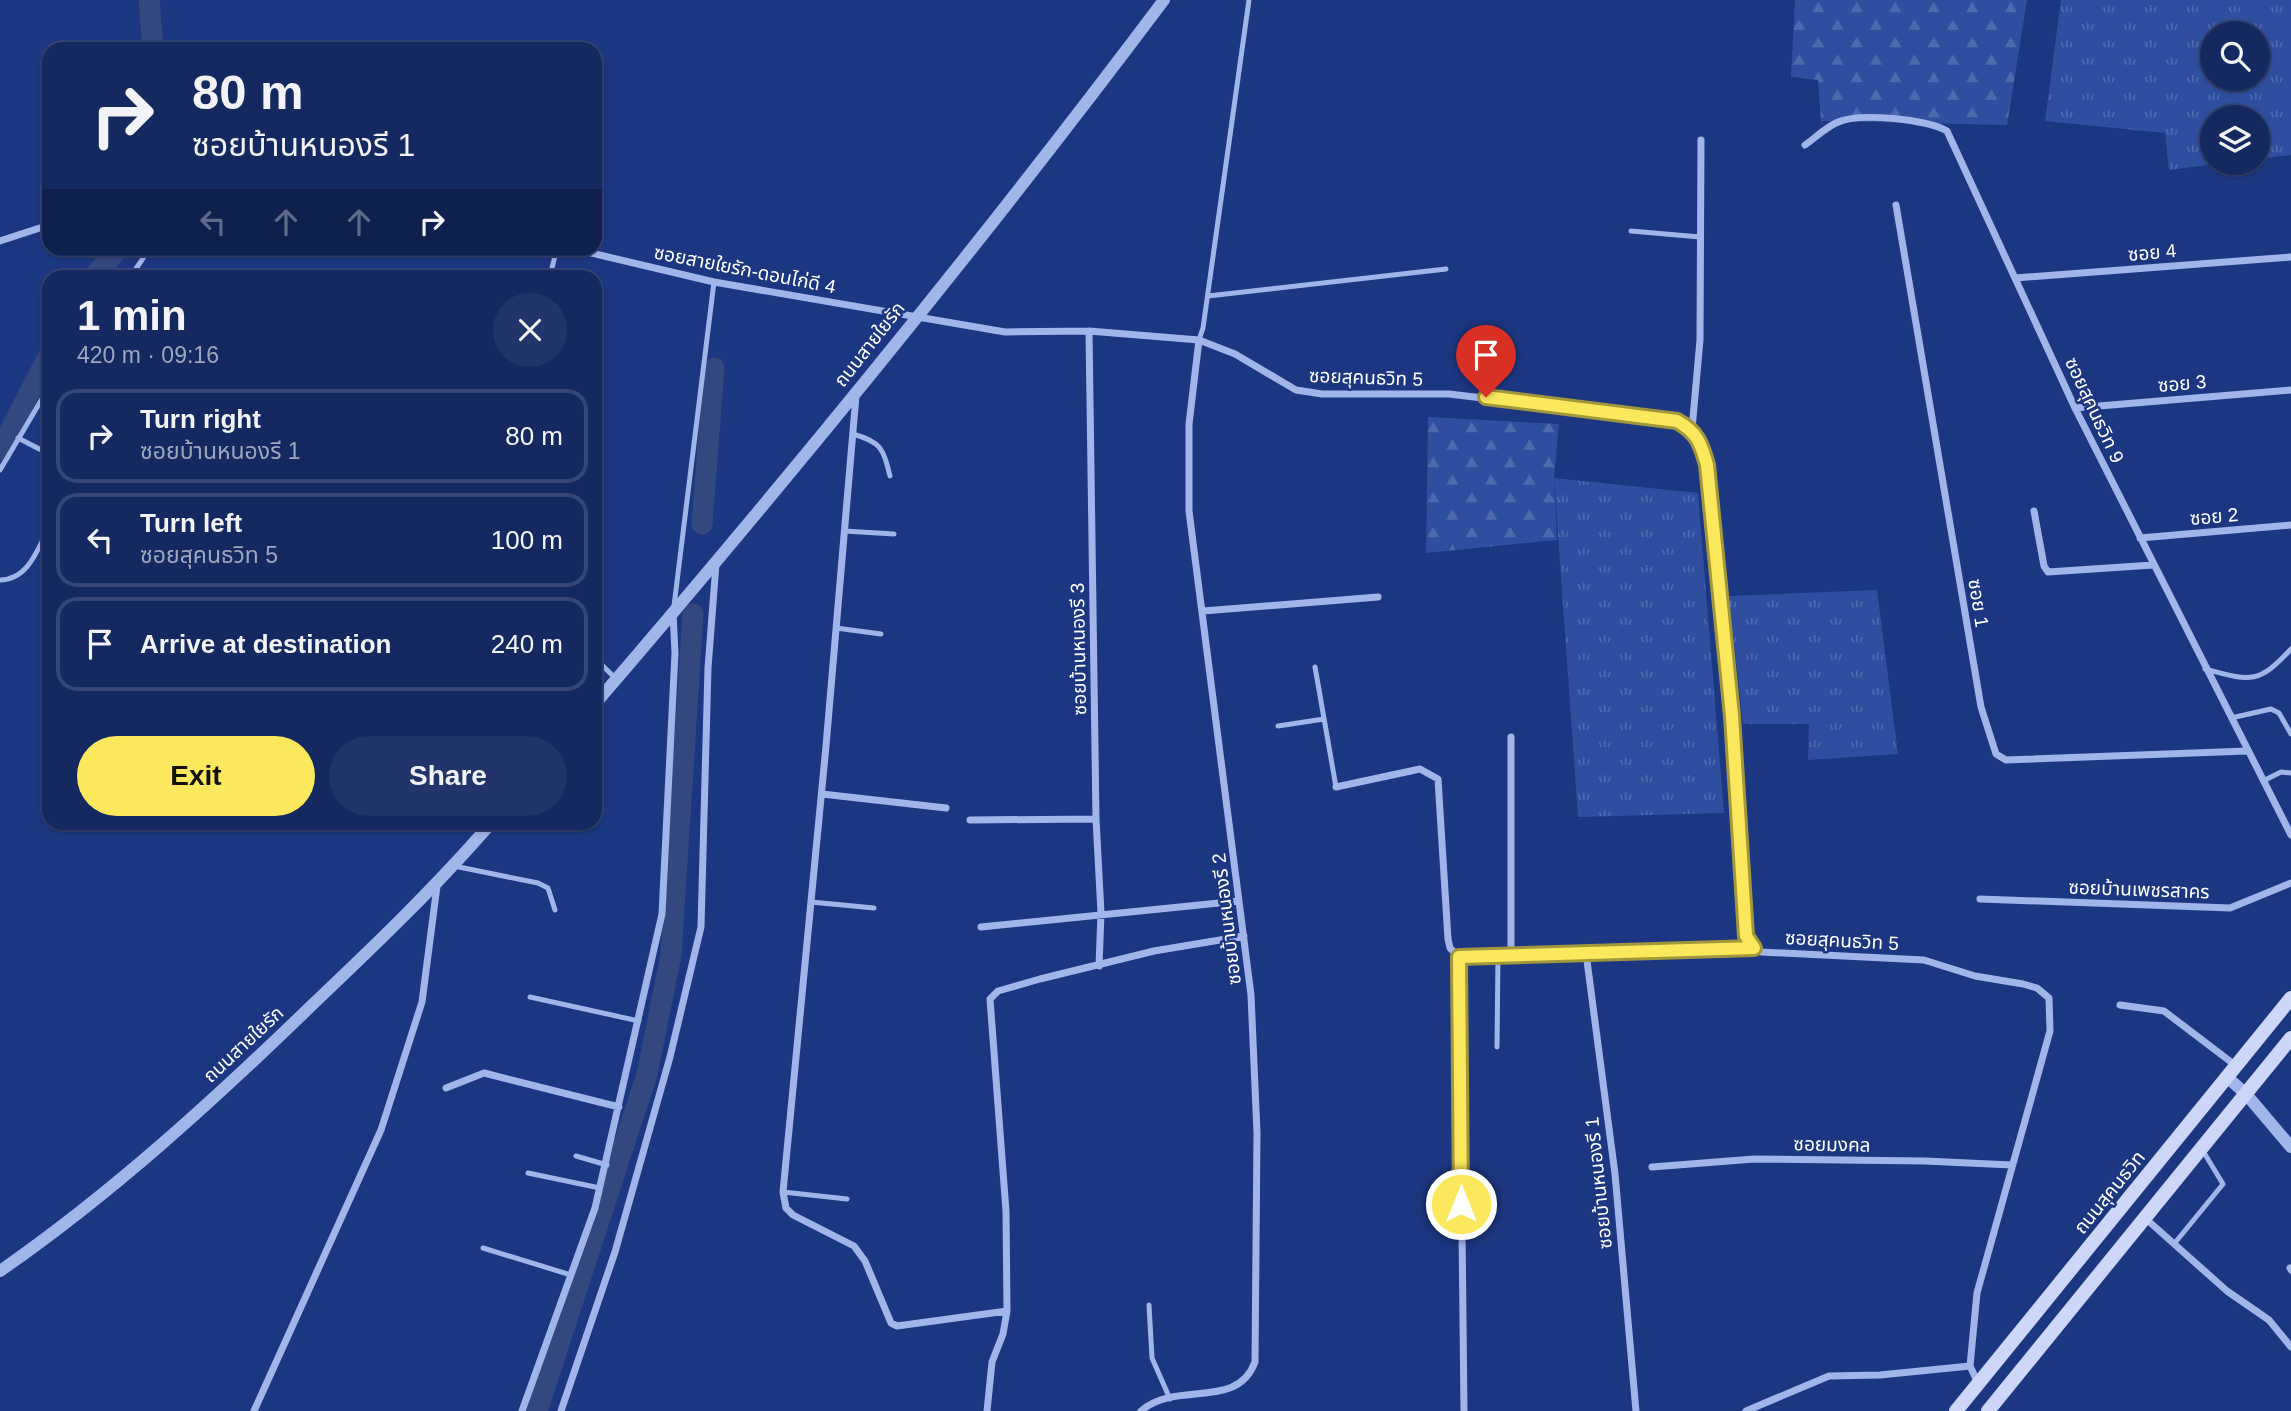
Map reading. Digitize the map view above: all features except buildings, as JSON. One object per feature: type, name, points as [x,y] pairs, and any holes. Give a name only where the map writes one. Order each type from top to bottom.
[{"type":"main road","name":"ถนนสุคนธวิท","points":[[1956,1411],[2291,998]]},
{"type":"main road","points":[[1988,1411],[2291,1038]]},
{"type":"street","name":"ถนนสายใยรัก","points":[[602,696],[856,392],[1052,149],[1164,0]]},
{"type":"street","name":"ซอยสุคนธวิท 9","points":[[1805,145],[1836,123],[1851,118],[1923,122],[1936,124],[1947,131],[2075,408],[2291,835]]},
{"type":"street","points":[[1701,140],[1699,375],[1692,429],[1701,443],[1707,465],[1732,716],[1746,936],[1754,948]]},
{"type":"street","name":"ซอย 1","points":[[1896,205],[1981,707],[1996,754],[2006,761],[2247,751]]},
{"type":"street","points":[[0,241],[42,227]]},
{"type":"street","name":"ซอยสายใยรัก-ดอนไก่ดี 4","points":[[602,256],[714,282],[914,318]]},
{"type":"street","name":"ซอย 4","points":[[2015,278],[2291,257]]},
{"type":"street","name":"ซอยสุคนธวิท 5","points":[[914,318],[1005,332],[1089,331],[1199,340],[1235,354],[1296,390],[1322,394],[1486,397],[1677,421],[1692,429]]},
{"type":"street","name":"ซอยบ้านหนองรี 3","points":[[1089,331],[1096,819],[1101,913],[1099,966]]},
{"type":"street","name":"ซอยบ้านหนองรี 2","points":[[1141,1411],[1153,1400],[1227,1393],[1243,1386],[1255,1363],[1258,1133],[1251,995],[1189,511],[1187,464],[1199,340]]},
{"type":"street","name":"ซอย 3","points":[[2075,408],[2291,390]]},
{"type":"street","points":[[856,392],[822,794],[783,1192],[786,1208],[793,1215],[854,1246],[865,1261],[891,1323],[897,1326],[1007,1311]]},
{"type":"street","points":[[2034,511],[2044,566],[2048,572],[2153,565]]},
{"type":"street","name":"ซอย 2","points":[[2140,538],[2291,525]]},
{"type":"street","points":[[561,1411],[615,1252],[670,1057],[701,927],[708,668],[716,560]]},
{"type":"street","points":[[1203,611],[1378,597]]},
{"type":"street","points":[[522,1411],[607,1165],[662,914],[675,653],[673,612]]},
{"type":"street","points":[[1511,737],[1511,955]]},
{"type":"street","points":[[1336,786],[1420,769],[1438,779],[1448,939],[1450,948],[1459,957],[1464,1411]]},
{"type":"street","points":[[822,794],[946,808]]},
{"type":"street","points":[[970,820],[1096,819]]},
{"type":"street","name":"ถนนสายใยรัก","points":[[0,1270],[58,1231],[241,1074],[437,886],[485,830]]},
{"type":"street","name":"ซอยบ้านเพชรสาคร","points":[[1980,899],[2230,908],[2291,883]]},
{"type":"street","points":[[254,1411],[381,1130],[422,1002],[437,886]]},
{"type":"street","points":[[981,928],[1101,913],[1239,901]]},
{"type":"street","points":[[987,1411],[992,1362],[1003,1334],[1007,1311],[1006,1211],[990,999],[1007,987],[1154,951],[1244,936]]},
{"type":"street","name":"ซอยสุคนธวิท 5","points":[[1754,948],[1761,952],[1924,960],[1975,976],[2030,986],[2049,998],[2050,1031],[1977,1293],[1970,1366],[1978,1384]]},
{"type":"street","points":[[1459,957],[1754,948]]},
{"type":"street","name":"ซอยบ้านหนองรี 1","points":[[1586,953],[1615,1174],[1636,1411]]},
{"type":"street","points":[[2120,1005],[2164,1011],[2231,1072],[2246,1094],[2290,1143]]},
{"type":"street","points":[[446,1088],[484,1073],[619,1107]]},
{"type":"street","name":"ซอยมงคล","points":[[1652,1167],[1754,1159],[1925,1161],[2012,1166]]},
{"type":"street","points":[[2145,1218],[2227,1291],[2269,1320],[2291,1345]]},
{"type":"street","points":[[1746,1411],[1829,1376],[1880,1375],[1970,1366]]},
{"type":"lane","points":[[1199,340],[1208,296],[1249,0]]},
{"type":"lane","points":[[1631,231],[1700,237]]},
{"type":"lane","points":[[1208,296],[1447,269]]},
{"type":"lane","points":[[673,612],[714,282]]},
{"type":"lane","points":[[0,470],[42,399]]},
{"type":"lane","points":[[853,434],[876,442],[885,454],[890,476]]},
{"type":"lane","points":[[18,438],[42,450]]},
{"type":"lane","points":[[844,531],[894,534]]},
{"type":"lane","points":[[0,580],[12,580],[23,574],[42,540]]},
{"type":"lane","points":[[836,628],[881,634]]},
{"type":"lane","points":[[2205,669],[2250,680],[2272,669],[2291,649]]},
{"type":"lane","points":[[602,665],[617,679]]},
{"type":"lane","points":[[1315,667],[1336,786]]},
{"type":"lane","points":[[2231,718],[2272,709],[2278,713],[2291,734]]},
{"type":"lane","points":[[1278,726],[1324,719]]},
{"type":"lane","points":[[2263,781],[2281,772],[2291,773]]},
{"type":"lane","points":[[454,866],[538,883],[548,888],[555,910]]},
{"type":"lane","points":[[811,902],[874,908]]},
{"type":"lane","points":[[1497,1047],[1498,956]]},
{"type":"lane","points":[[530,997],[639,1021]]},
{"type":"lane","points":[[2174,1244],[2223,1184],[2201,1149]]},
{"type":"lane","points":[[576,1156],[607,1165]]},
{"type":"lane","points":[[528,1173],[600,1188]]},
{"type":"lane","points":[[783,1192],[847,1199]]},
{"type":"lane","points":[[483,1248],[571,1275]]},
{"type":"lane","points":[[1149,1305],[1152,1358],[1170,1399]]},
{"type":"green space","points":[[1795,0],[2027,0],[2007,125],[1821,121],[1818,80],[1791,77]]},
{"type":"green space","points":[[2061,0],[2291,0],[2291,155],[2270,158],[2270,105],[2200,105],[2200,166],[2169,170],[2165,133],[2045,121]]},
{"type":"green space","points":[[1428,417],[1559,424],[1554,478],[1557,540],[1426,553]]},
{"type":"green space","points":[[1554,478],[1698,493],[1724,813],[1578,817]]},
{"type":"green space","points":[[1877,590],[1898,754],[1808,760],[1809,724],[1743,724],[1729,596]]},
{"type":"waterway","points":[[149,0],[152,42]]},
{"type":"waterway","points":[[100,270],[111,256]]},
{"type":"waterway","points":[[702,524],[714,368]]},
{"type":"waterway","points":[[0,450],[42,369]]},
{"type":"waterway","points":[[537,1411],[647,1074],[671,955],[693,614]]},
{"type":"route","points":[[1461,1204],[1459,957],[1754,948],[1746,936],[1732,716],[1707,465],[1701,443],[1692,429],[1677,421],[1486,397]]}]
